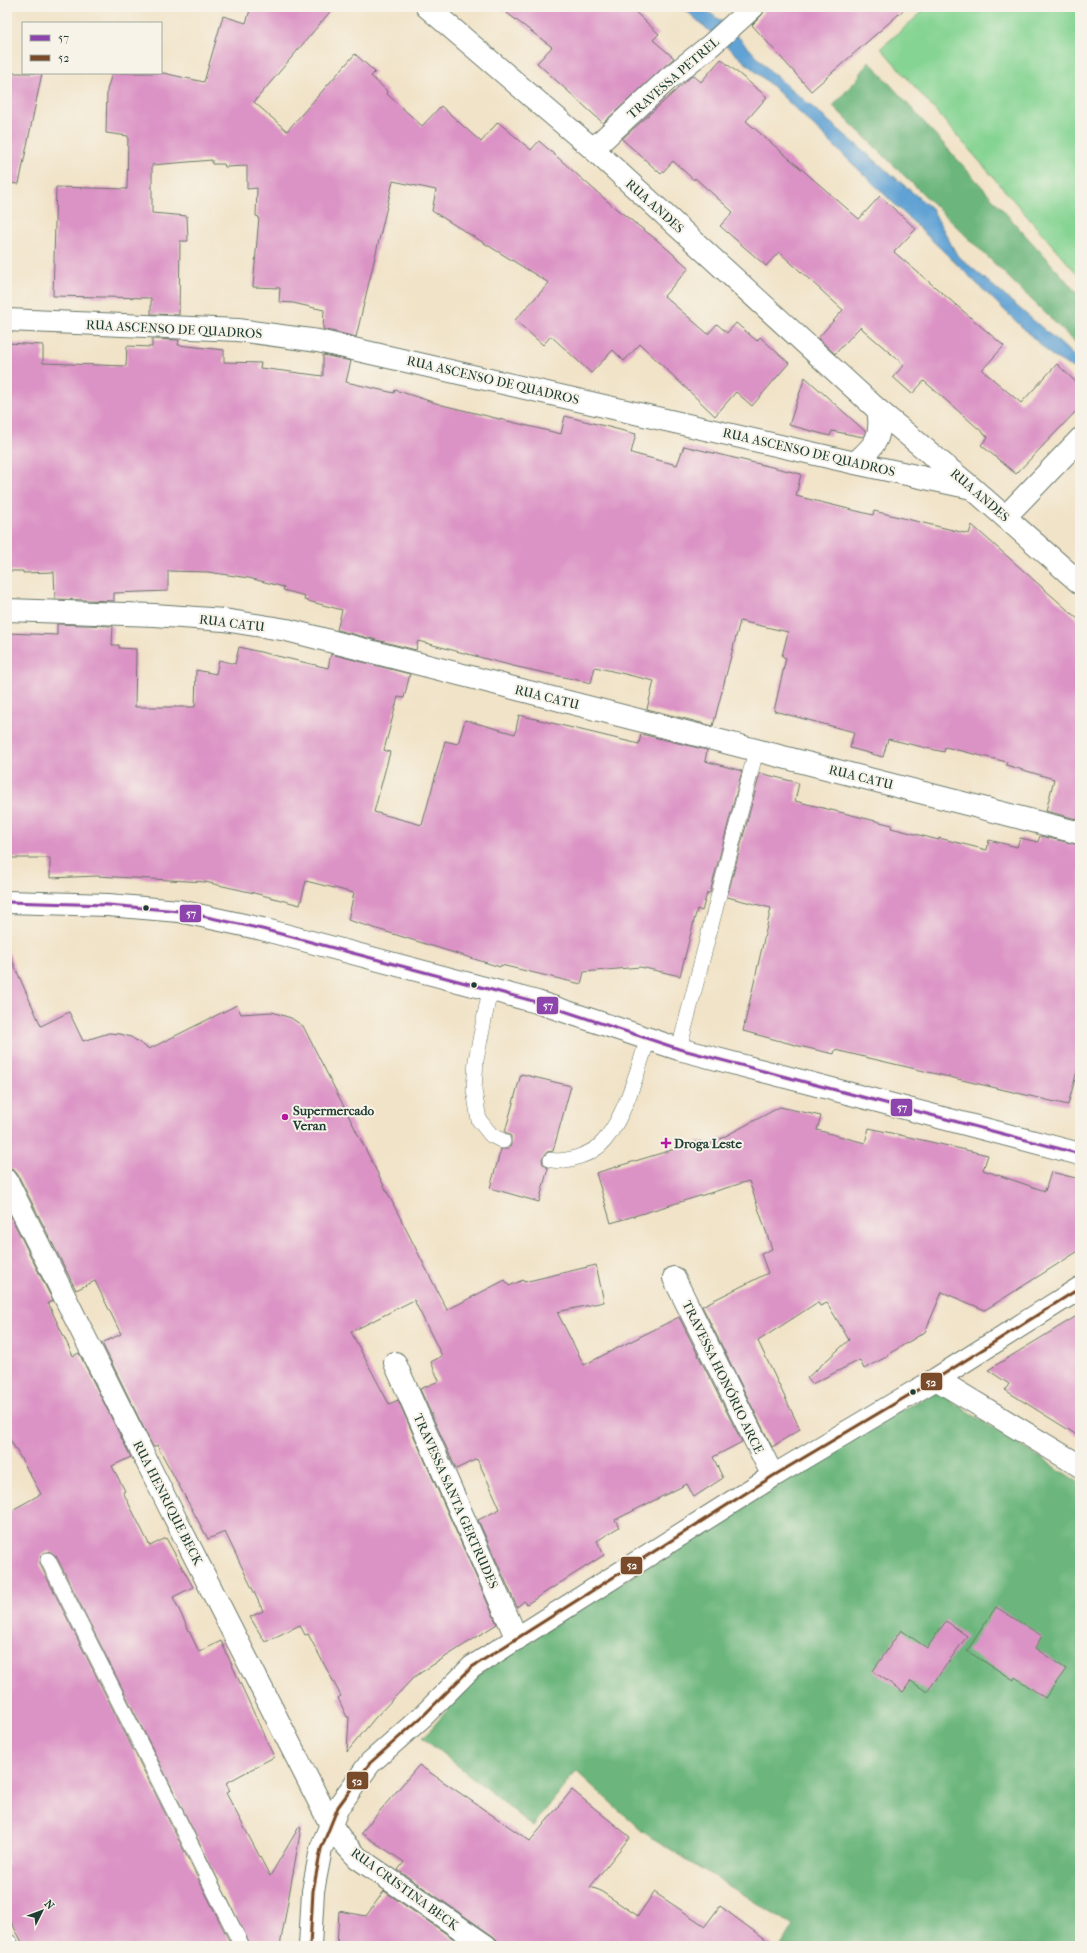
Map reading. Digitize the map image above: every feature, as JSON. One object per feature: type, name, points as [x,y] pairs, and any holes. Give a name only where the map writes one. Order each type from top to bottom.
[{"type":"street","name":"RUA ANDES","points":[[427,7],[593,149],[878,410],[1005,516],[1080,583]]},
{"type":"street","name":"TRAVESSA PETREL","points":[[593,149],[668,79],[711,45],[753,7]]},
{"type":"street","name":"RUA ASCENSO DE QUADROS","points":[[7,320],[238,330],[318,341],[855,463],[972,488]]},
{"type":"street","points":[[855,463],[876,443],[880,430],[878,410]]},
{"type":"street","points":[[1005,516],[1080,439]]},
{"type":"street","name":"RUA CATU","points":[[7,610],[170,616],[224,620],[287,630],[1080,833]]},
{"type":"street","points":[[7,902],[108,905],[179,911],[262,929],[537,1002],[679,1049],[1080,1154]]},
{"type":"street","name":"RUA HENRIQUE BECK","points":[[7,1181],[170,1508],[331,1825]]},
{"type":"street","name":"TRAVESSA HONÓRIO ARCE","points":[[674,1278],[773,1476]]},
{"type":"street","points":[[310,1946],[313,1891],[321,1849],[338,1807],[370,1763],[423,1716],[472,1667],[773,1476],[936,1379],[1080,1288]]},
{"type":"street","name":"TRAVESSA SANTA GERTRUDES","points":[[395,1363],[518,1639]]},
{"type":"street","points":[[936,1379],[1080,1466]]},
{"type":"street","name":"RUA CRISTINA BECK","points":[[331,1825],[343,1842],[358,1858],[486,1946]]},
{"type":"lane","points":[[679,1049],[756,751]]},
{"type":"lane","points":[[490,990],[476,1060],[474,1090],[479,1120],[491,1135],[503,1141]]},
{"type":"lane","points":[[551,1160],[561,1162],[583,1155],[604,1142],[624,1108],[648,1039]]},
{"type":"lane","points":[[48,1560],[242,1946]]},
{"type":"green space","points":[[928,7],[1080,7],[1080,277],[881,48]]},
{"type":"green space","points":[[869,61],[1080,296],[1080,347],[833,106],[858,78]]},
{"type":"green space","points":[[937,1392],[1080,1483],[1080,1946],[781,1946],[793,1926],[643,1832],[576,1771],[533,1826],[423,1738],[479,1674],[584,1606],[895,1413]]},
{"type":"water","points":[[682,7],[704,7],[728,26],[771,72],[932,209],[957,255],[1080,362],[1080,372],[1052,356],[772,86]]},
{"type":"building","points":[[251,7],[334,7],[254,102],[287,131],[355,54],[375,72],[371,76],[387,91],[386,93],[422,126],[441,106],[481,142],[498,122],[531,150],[539,141],[614,207],[657,240],[689,268],[664,296],[708,334],[717,324],[727,333],[736,323],[757,341],[760,337],[789,363],[752,406],[736,392],[715,416],[640,344],[624,361],[613,350],[591,373],[551,336],[543,345],[515,320],[549,283],[432,211],[436,190],[393,181],[356,337],[323,329],[324,310],[293,303],[279,302],[280,288],[253,287],[259,217],[256,216],[257,188],[247,189],[247,166],[225,167],[224,164],[212,164],[212,160],[152,165],[152,213],[187,216],[188,241],[180,241],[179,315],[151,314],[151,298],[53,296],[56,187],[127,189],[128,136],[106,133],[107,90],[112,74],[163,73],[204,82],[223,16],[246,23]]},
{"type":"building","points":[[499,7],[630,7],[659,34],[653,40],[674,58],[603,123],[537,63],[552,47]]},
{"type":"building","points":[[767,7],[907,7],[811,91],[752,25]]},
{"type":"building","points":[[721,59],[767,97],[746,121],[859,219],[880,196],[916,229],[894,252],[1004,346],[982,370],[1021,403],[1057,364],[1080,386],[1080,407],[1016,474],[981,445],[988,437],[924,381],[912,394],[893,377],[904,365],[860,327],[835,354],[818,338],[843,310],[779,252],[766,266],[720,226],[733,212],[695,178],[694,180],[673,161],[661,174],[622,139],[693,75],[701,82]]},
{"type":"building","points":[[7,73],[42,74],[19,184],[7,183]]},
{"type":"building","points":[[152,339],[179,340],[178,345],[224,350],[224,362],[261,363],[260,368],[323,376],[323,355],[351,361],[346,382],[394,393],[395,390],[442,405],[561,434],[565,416],[636,434],[631,453],[677,465],[684,446],[801,474],[796,496],[873,515],[874,511],[969,534],[972,525],[1080,621],[1080,820],[1046,811],[1054,779],[1006,765],[1007,762],[945,747],[944,752],[888,739],[883,757],[850,748],[854,732],[774,711],[786,658],[782,656],[788,632],[740,621],[713,726],[647,709],[654,681],[595,667],[591,683],[513,666],[418,641],[416,650],[337,630],[342,610],[304,600],[305,596],[283,590],[284,587],[249,578],[208,572],[168,571],[168,591],[114,593],[114,601],[55,599],[54,572],[23,573],[23,571],[7,571],[7,343],[43,345],[43,363],[126,366],[127,346],[152,347]]},
{"type":"building","points":[[805,377],[866,432],[863,437],[832,431],[830,436],[789,425]]},
{"type":"building","points":[[57,624],[113,626],[112,645],[119,645],[119,648],[136,649],[135,707],[195,707],[196,670],[216,674],[219,660],[235,664],[239,647],[328,668],[331,654],[410,674],[404,698],[398,697],[384,750],[390,752],[374,812],[422,825],[445,741],[458,744],[465,720],[515,734],[519,715],[639,744],[641,734],[707,750],[705,761],[742,771],[710,893],[707,893],[702,911],[697,909],[680,976],[640,967],[584,972],[581,984],[501,965],[500,967],[348,920],[354,893],[306,881],[300,905],[205,882],[97,876],[50,878],[50,858],[8,858],[7,633],[57,635]]},
{"type":"building","points":[[760,773],[799,783],[795,801],[892,825],[891,828],[939,840],[939,838],[987,850],[989,840],[1017,847],[1020,838],[1038,842],[1040,836],[1080,845],[1080,1060],[1068,1105],[835,1050],[834,1054],[743,1031],[771,908],[727,897]]},
{"type":"building","points":[[7,949],[41,1026],[69,1012],[83,1041],[109,1033],[120,1034],[131,1037],[149,1049],[237,1005],[241,1014],[272,1012],[291,1018],[303,1026],[447,1310],[505,1280],[509,1286],[523,1280],[524,1282],[596,1265],[604,1302],[557,1312],[584,1365],[679,1317],[742,1442],[713,1457],[723,1478],[694,1497],[687,1484],[615,1520],[619,1527],[597,1541],[604,1555],[527,1604],[524,1601],[517,1607],[478,1520],[500,1509],[490,1486],[477,1459],[456,1469],[420,1389],[439,1381],[431,1362],[442,1356],[414,1300],[351,1332],[389,1404],[398,1400],[497,1624],[414,1677],[375,1718],[347,1752],[349,1717],[347,1717],[338,1698],[341,1696],[308,1634],[305,1635],[300,1625],[265,1642],[250,1617],[263,1611],[225,1532],[208,1539],[157,1445],[153,1447],[102,1343],[121,1334],[95,1281],[76,1290],[18,1175],[14,1170],[7,1169]]},
{"type":"building","points":[[521,1074],[571,1086],[553,1151],[547,1152],[542,1159],[543,1164],[548,1168],[539,1202],[490,1188],[501,1149],[508,1149],[511,1145],[511,1136],[505,1132]]},
{"type":"building","points":[[780,1107],[821,1116],[817,1130],[865,1143],[869,1128],[988,1155],[983,1170],[1045,1191],[1051,1172],[1080,1179],[1080,1250],[985,1310],[942,1292],[925,1332],[887,1355],[888,1356],[864,1369],[860,1360],[812,1384],[807,1378],[849,1340],[827,1303],[820,1306],[818,1302],[758,1341],[800,1429],[772,1447],[702,1306],[768,1273],[761,1254],[772,1249],[749,1181],[611,1223],[596,1173],[701,1141],[703,1148]]},
{"type":"building","points":[[7,1209],[53,1301],[48,1303],[73,1356],[79,1353],[131,1457],[112,1466],[125,1491],[123,1492],[150,1546],[166,1538],[193,1587],[173,1597],[199,1652],[221,1641],[274,1757],[226,1783],[230,1791],[226,1793],[270,1876],[299,1827],[301,1828],[280,1946],[251,1946],[56,1556],[49,1551],[41,1555],[40,1564],[232,1946],[24,1946],[7,1914],[7,1513],[41,1494],[7,1434]]},
{"type":"building","points":[[1080,1314],[1080,1437],[1005,1390],[1009,1384],[988,1370]]},
{"type":"building","points":[[996,1607],[1042,1636],[1035,1648],[1066,1669],[1045,1698],[1015,1677],[1014,1680],[967,1651]]},
{"type":"building","points":[[946,1621],[967,1636],[927,1692],[911,1681],[903,1692],[873,1671],[901,1630],[927,1648]]},
{"type":"building","points":[[419,1765],[530,1841],[572,1790],[630,1837],[590,1887],[599,1890],[638,1916],[654,1892],[705,1926],[720,1906],[774,1946],[498,1946],[497,1940],[493,1936],[398,1870],[404,1862],[361,1833]]},
{"type":"building","points":[[384,1891],[464,1946],[337,1946],[339,1911],[366,1916]]},
{"type":"transit line","name":"57","points":[[7,902],[108,905],[179,911],[262,929],[537,1002],[679,1049],[1080,1154]]},
{"type":"transit line","name":"52","points":[[310,1946],[313,1891],[321,1849],[338,1807],[370,1763],[423,1716],[472,1667],[773,1476],[936,1379],[1080,1288]]},
{"type":"place","name":"Supermercado Veran","points":[[285,1117]]},
{"type":"place","name":"Droga Leste","points":[[666,1143]]}]
